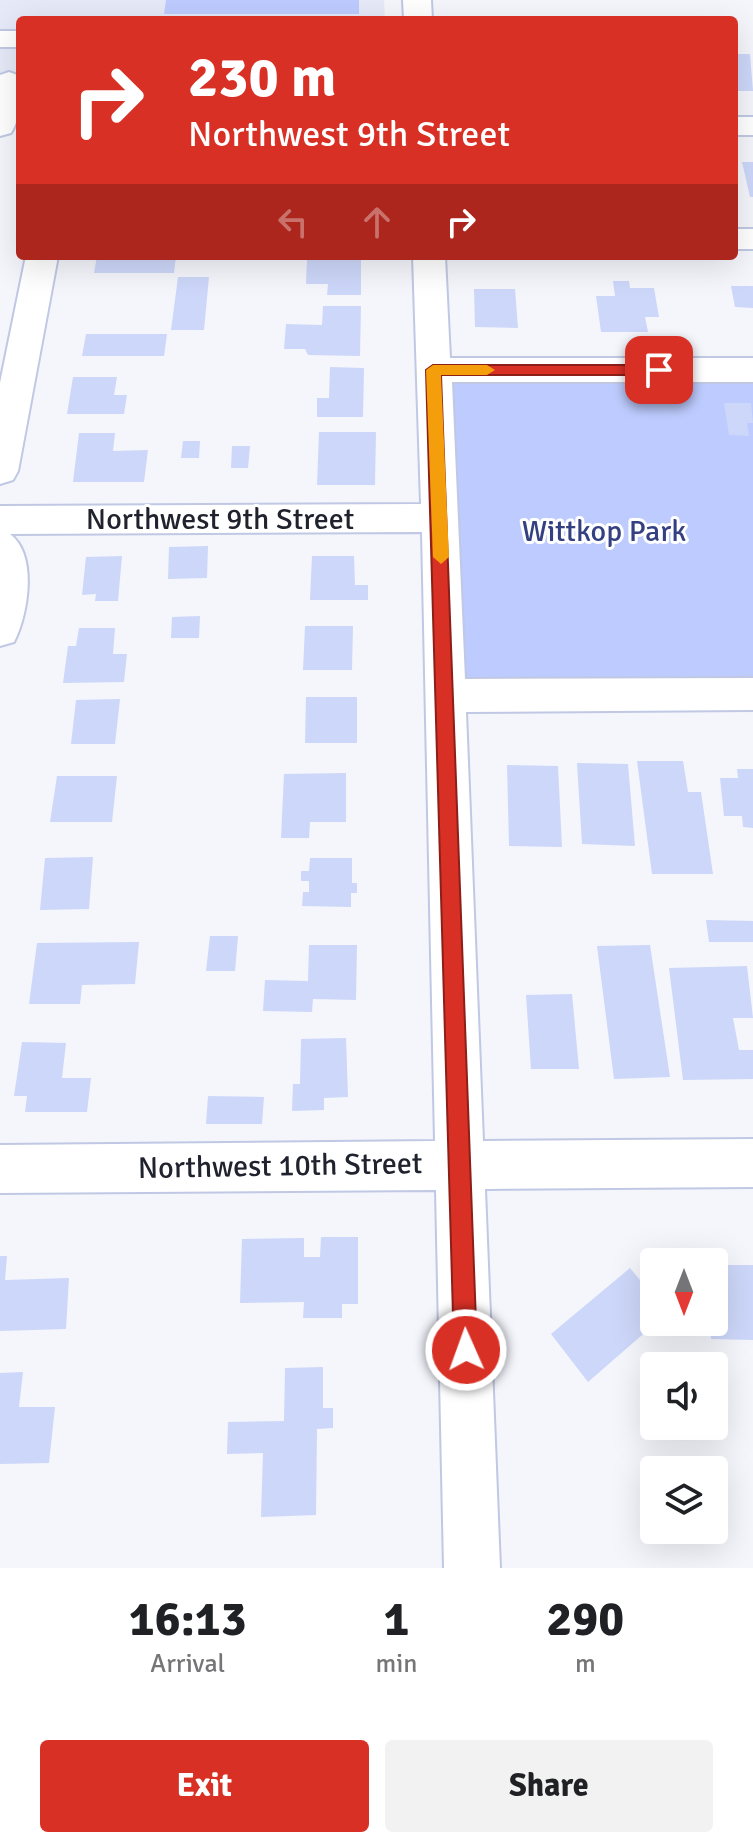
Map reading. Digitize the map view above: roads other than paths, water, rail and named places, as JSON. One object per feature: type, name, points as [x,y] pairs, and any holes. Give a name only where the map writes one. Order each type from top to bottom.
[{"type":"street","points":[[0,128],[10,81]]},
{"type":"street","points":[[0,471],[41,260]]},
{"type":"street","points":[[429,260],[440,518],[472,1568]]},
{"type":"street","points":[[433,370],[753,370]]},
{"type":"street","name":"Northwest 9th Street","points":[[0,520],[440,518]]},
{"type":"street","points":[[0,545],[10,571],[0,631]]},
{"type":"street","points":[[445,696],[753,694]]},
{"type":"street","name":"Northwest 10th Street","points":[[0,1169],[753,1163]]},
{"type":"park label","name":"Wittkop Park","points":[[604,531]]}]
